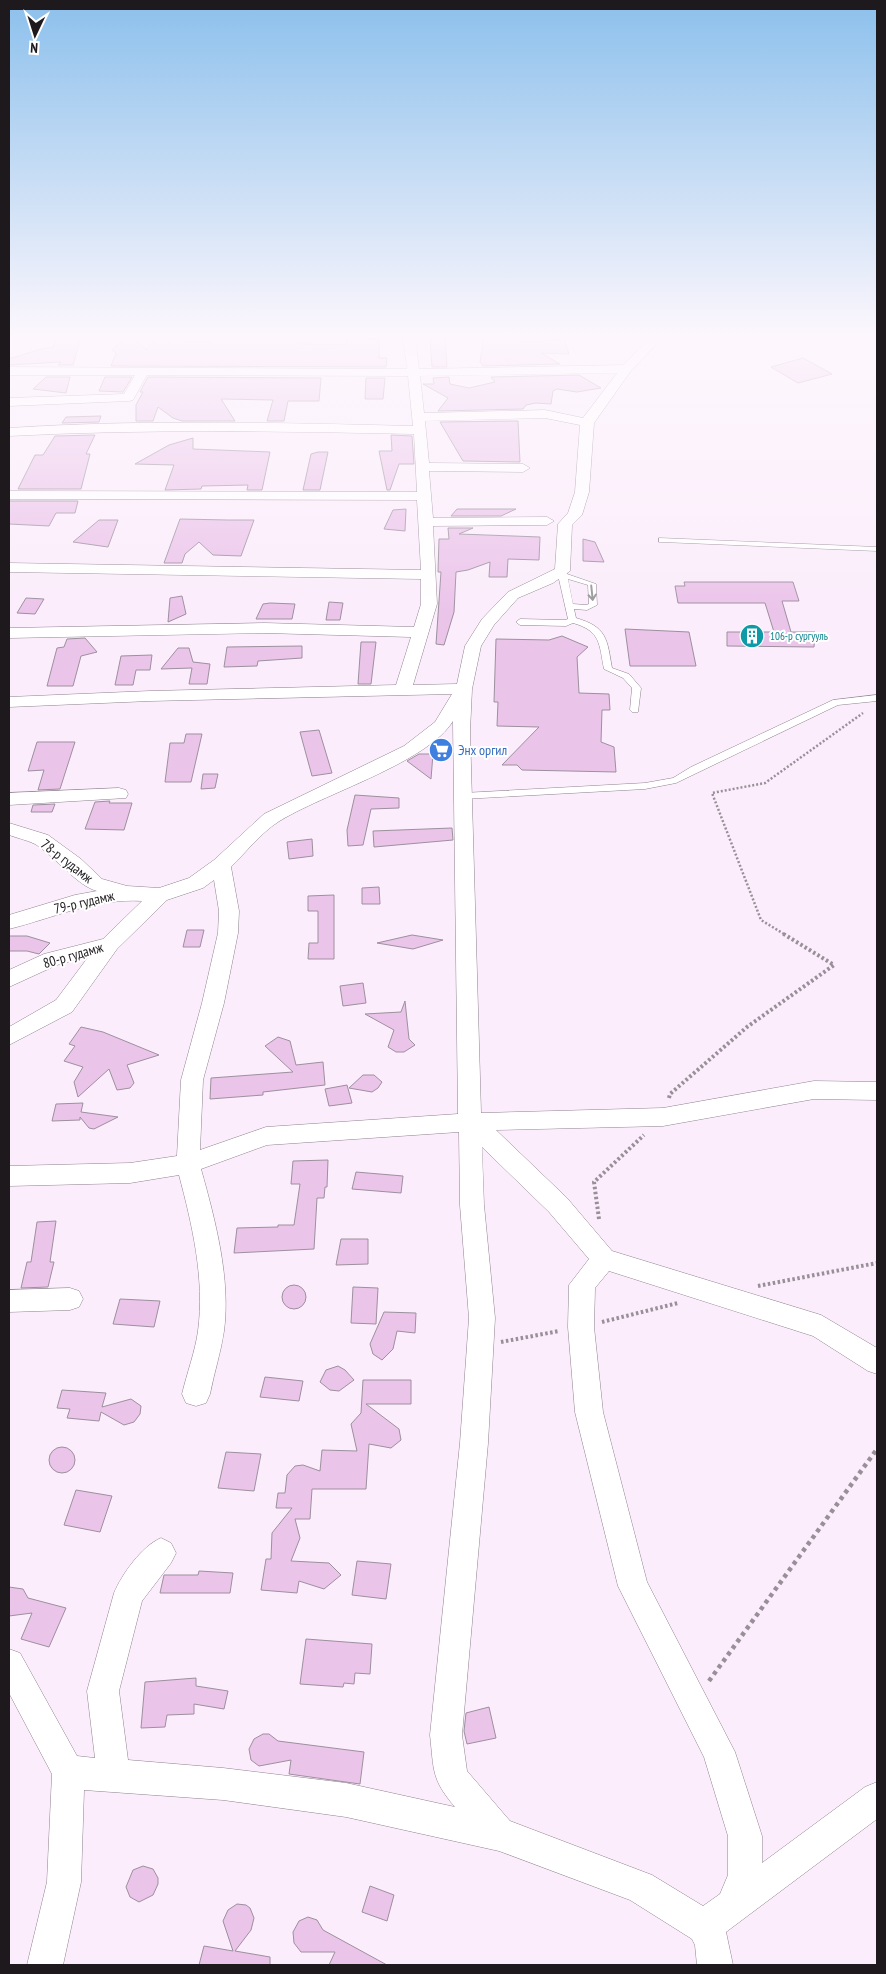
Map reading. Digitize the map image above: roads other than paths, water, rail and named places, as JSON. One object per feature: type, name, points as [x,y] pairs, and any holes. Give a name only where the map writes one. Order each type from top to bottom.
[{"type":"street","points":[[9,432],[63,428]]},
{"type":"street","points":[[403,689],[429,604],[429,575],[419,428]]},
{"type":"street","points":[[499,1834],[452,1778],[446,1735],[474,1443],[482,1318],[472,1205],[472,1122],[464,910],[461,731],[464,689],[473,646],[488,622],[513,596],[562,573],[565,524],[575,515],[582,492],[587,428]]},
{"type":"street","points":[[422,467],[523,468]]},
{"type":"street","points":[[9,494],[423,496]]},
{"type":"street","points":[[425,522],[547,521]]},
{"type":"street","points":[[9,568],[429,575]]},
{"type":"street","points":[[9,633],[264,628],[419,632]]},
{"type":"street","points":[[9,702],[403,689],[464,689]]},
{"type":"street","points":[[9,1037],[64,1006],[110,944],[160,896],[196,883],[221,865],[271,818],[410,750],[442,724],[464,689]]},
{"type":"street","points":[[9,799],[119,794]]},
{"type":"street","name":"78-р гудамж","points":[[9,828],[40,839],[74,864],[96,884],[126,893]]},
{"type":"street","points":[[196,1394],[211,1330],[211,1273],[202,1214],[188,1164],[192,1080],[213,1003],[228,933],[229,911],[221,865]]},
{"type":"street","name":"79-р гудамж","points":[[9,922],[75,902],[126,893],[160,896]]},
{"type":"street","name":"80-р гудамж","points":[[9,979],[51,959],[110,944]]},
{"type":"street","points":[[9,1176],[130,1173],[188,1164],[266,1136],[472,1122],[663,1117],[814,1090],[877,1091]]},
{"type":"street","points":[[472,1122],[558,1205],[604,1260],[821,1327],[877,1362]]},
{"type":"street","points":[[604,1260],[582,1285],[581,1327],[589,1412],[633,1586],[719,1752],[745,1836],[745,1876],[734,1904]]},
{"type":"street","points":[[9,1300],[70,1299]]},
{"type":"street","points":[[114,1776],[103,1691],[129,1593],[161,1553]]},
{"type":"street","points":[[9,1664],[68,1772],[64,1882],[45,1965]]},
{"type":"street","points":[[68,1772],[223,1784],[346,1800],[499,1834],[640,1887],[704,1927],[712,1940],[715,1965]]},
{"type":"street","points":[[704,1927],[877,1799]]},
{"type":"lane","points":[[662,540],[877,549]]},
{"type":"lane","points":[[562,573],[572,620]]},
{"type":"lane","points":[[562,573],[592,584],[593,605],[587,608],[568,606]]},
{"type":"lane","points":[[520,622],[566,623],[572,620],[591,624],[601,636],[608,669],[626,676],[638,688],[635,710]]},
{"type":"lane","points":[[463,796],[645,786],[676,780],[694,769],[836,702],[877,698]]},
{"type":"place","name":"106-р сургууль","points":[[752,636]]},
{"type":"place","name":"Энх оргил","points":[[441,750]]}]
